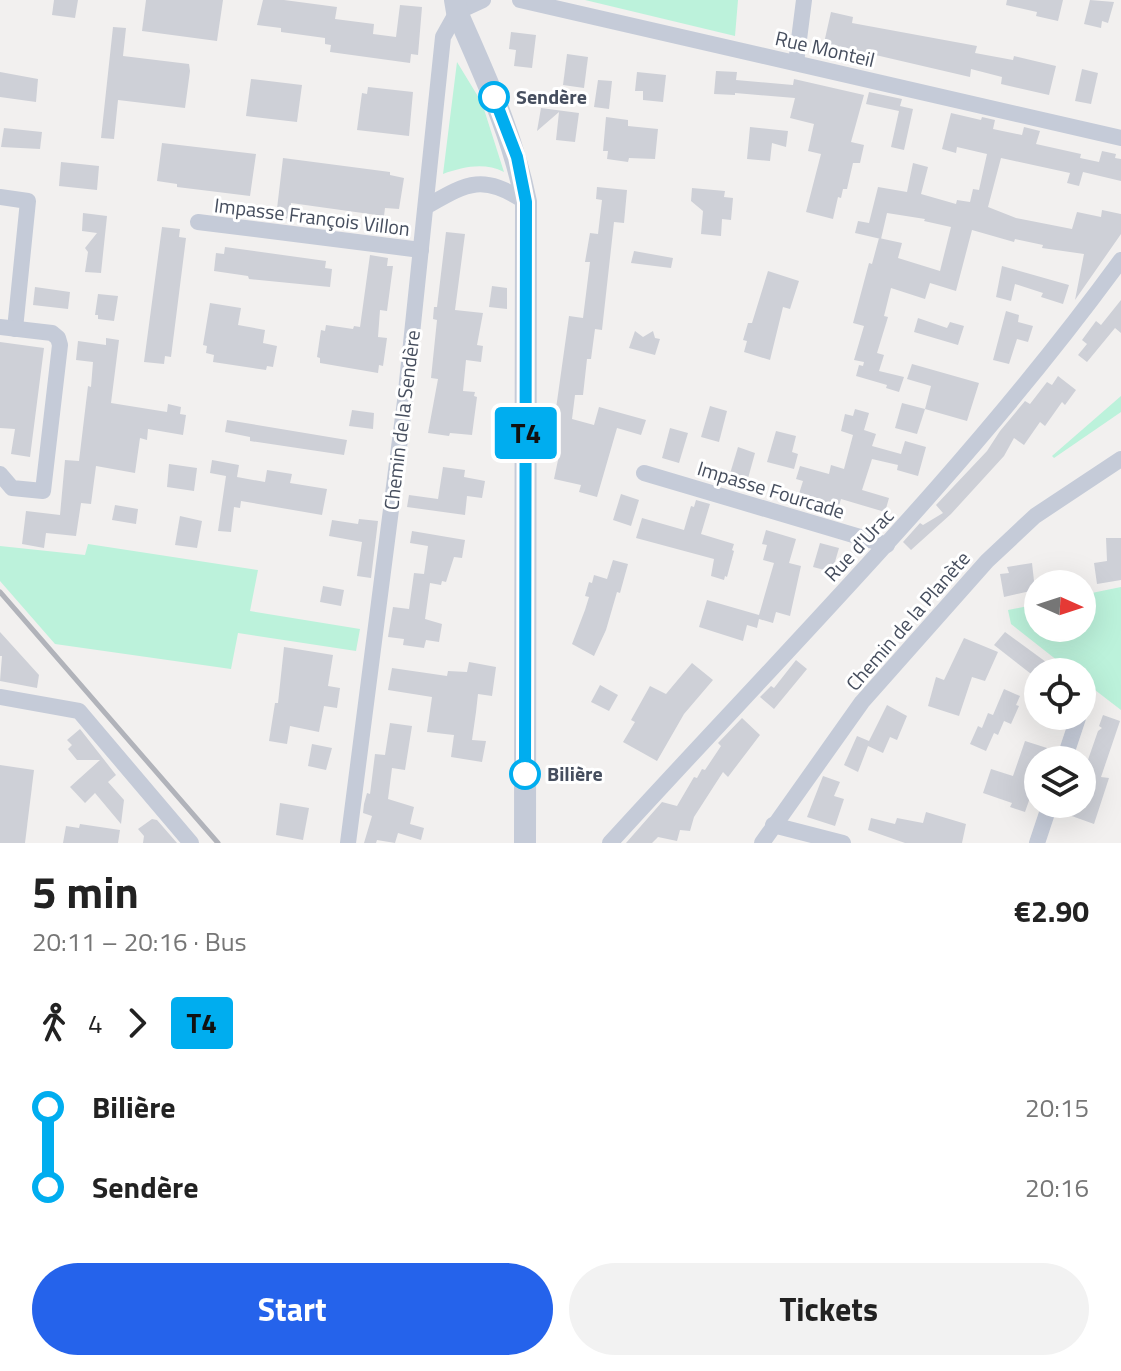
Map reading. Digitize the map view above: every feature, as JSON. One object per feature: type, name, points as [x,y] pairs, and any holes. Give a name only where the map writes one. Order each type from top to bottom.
[{"type":"street","points":[[483,0],[456,6],[506,125],[517,157],[526,202],[525,843]]},
{"type":"street","name":"Rue Monteil","points":[[520,0],[1121,138]]},
{"type":"street","points":[[796,63],[804,0]]},
{"type":"street","name":"Chemin de la Sendère","points":[[348,843],[405,401],[443,37],[456,6]]},
{"type":"street","points":[[427,206],[461,186],[484,183],[507,190],[526,202]]},
{"type":"street","points":[[0,197],[28,201],[7,328],[52,333],[60,345],[43,491],[12,488],[0,474]]},
{"type":"street","name":"Impasse François Villon","points":[[198,222],[421,250]]},
{"type":"street","name":"Rue d'Urac","points":[[610,843],[887,545],[1022,390],[1121,260]]},
{"type":"street","name":"Chemin de la Planète","points":[[762,843],[862,702],[987,561],[1035,516],[1120,461]]},
{"type":"street","name":"Impasse Fourcade","points":[[644,473],[887,545]]},
{"type":"street","points":[[0,697],[79,711],[191,843]]},
{"type":"street","points":[[1037,843],[1045,818]]},
{"type":"street","points":[[773,825],[843,843]]},
{"type":"green space","points":[[585,0],[738,0],[735,36]]},
{"type":"green space","points":[[457,62],[482,103],[504,172],[489,167],[474,167],[443,174]]},
{"type":"green space","points":[[1121,396],[1121,412],[1054,458],[1052,456]]},
{"type":"green space","points":[[88,544],[258,570],[250,611],[360,629],[356,651],[238,633],[231,669],[55,644],[0,581],[0,546],[85,555]]},
{"type":"green space","points":[[1121,587],[1121,710],[1096,691],[1096,658],[1054,658],[1034,642],[1096,642],[1096,592]]},
{"type":"green space","points":[[1024,607],[1024,634],[1011,624],[1008,610]]},
{"type":"building","points":[[54,0],[78,0],[75,18],[52,15]]},
{"type":"building","points":[[146,0],[223,0],[217,41],[142,31]]},
{"type":"building","points":[[263,0],[337,7],[335,19],[374,24],[373,34],[396,37],[400,5],[422,7],[418,55],[411,54],[410,63],[330,52],[331,45],[325,44],[325,38],[257,25]]},
{"type":"building","points":[[1007,0],[1063,0],[1058,21],[1036,16],[1037,12],[1006,5]]},
{"type":"building","points":[[1090,0],[1114,2],[1108,23],[1102,21],[1101,28],[1084,24]]},
{"type":"building","points":[[831,12],[853,17],[852,23],[977,46],[975,53],[1013,60],[1014,56],[1056,66],[1049,95],[1001,84],[1002,77],[971,69],[970,77],[824,43]]},
{"type":"building","points":[[113,27],[126,28],[123,56],[189,64],[190,71],[185,108],[118,100],[114,139],[101,138]]},
{"type":"building","points":[[511,32],[536,35],[532,68],[514,66],[516,50],[509,49]]},
{"type":"building","points":[[567,54],[588,57],[584,88],[563,85]]},
{"type":"building","points":[[1082,69],[1098,73],[1091,104],[1075,101]]},
{"type":"building","points":[[716,71],[737,72],[736,80],[793,85],[794,79],[864,95],[851,142],[864,145],[860,163],[853,163],[847,189],[843,189],[841,198],[838,197],[833,219],[806,212],[821,154],[808,151],[814,124],[790,118],[795,98],[714,94]]},
{"type":"building","points":[[0,72],[38,79],[36,102],[0,97]]},
{"type":"building","points":[[637,72],[666,75],[663,102],[643,100],[643,91],[635,91]]},
{"type":"building","points":[[251,79],[302,85],[297,122],[246,116]]},
{"type":"building","points":[[598,80],[612,81],[609,109],[594,107]]},
{"type":"building","points":[[368,87],[413,92],[409,136],[357,130],[362,93],[367,94]]},
{"type":"building","points":[[869,92],[902,99],[900,106],[913,109],[904,150],[891,147],[899,111],[866,104]]},
{"type":"building","points":[[541,108],[579,113],[575,142],[556,140],[559,112],[537,131]]},
{"type":"building","points":[[951,113],[995,120],[993,129],[1022,135],[1024,127],[1040,131],[1036,144],[1081,154],[1080,158],[1099,162],[1102,151],[1116,154],[1115,158],[1121,159],[1121,181],[1083,172],[1079,186],[1067,183],[1070,173],[1001,158],[988,207],[1016,218],[1072,229],[1077,212],[1101,217],[1102,210],[1121,214],[1121,234],[1075,300],[1084,254],[1042,248],[1043,245],[1015,239],[1014,242],[972,230],[956,291],[930,283],[925,299],[891,288],[884,316],[888,317],[877,353],[884,355],[879,371],[904,377],[899,392],[856,376],[859,365],[863,366],[864,362],[854,360],[864,326],[853,323],[869,263],[872,264],[879,239],[855,233],[858,221],[869,223],[878,187],[907,192],[913,163],[928,167],[921,194],[956,204],[957,200],[970,202],[973,189],[979,190],[987,154],[957,147],[956,153],[942,149]],"holes":[[[887,213],[951,227],[940,271],[898,258],[902,243],[881,238]]]},
{"type":"building","points":[[606,117],[628,120],[628,126],[658,129],[655,159],[629,158],[628,162],[607,159],[608,151],[603,151]]},
{"type":"building","points":[[750,127],[788,131],[786,147],[772,143],[770,161],[747,159]]},
{"type":"building","points":[[4,128],[42,132],[40,149],[1,147]]},
{"type":"building","points":[[162,143],[256,154],[250,196],[177,187],[177,184],[157,181]]},
{"type":"building","points":[[283,158],[390,172],[390,175],[404,178],[399,209],[385,208],[384,216],[291,203],[290,219],[276,217]]},
{"type":"building","points":[[61,162],[99,166],[97,190],[59,186]]},
{"type":"building","points":[[597,187],[627,190],[624,223],[614,222],[602,330],[595,329],[591,359],[587,359],[583,395],[575,395],[572,419],[594,425],[599,407],[646,420],[641,435],[617,428],[597,497],[579,492],[581,485],[554,479],[558,460],[554,459],[557,437],[553,430],[569,316],[583,318],[590,262],[585,262],[590,233],[598,234],[602,200],[596,199]]},
{"type":"building","points":[[692,188],[725,191],[724,197],[733,198],[731,220],[722,219],[721,236],[701,234],[703,211],[691,201]]},
{"type":"building","points":[[83,213],[107,216],[101,273],[85,272],[88,252],[85,248],[97,233],[82,231]]},
{"type":"building","points":[[162,227],[180,229],[179,237],[186,238],[171,357],[165,356],[164,364],[144,362]]},
{"type":"building","points":[[446,232],[465,234],[455,310],[483,313],[477,345],[483,346],[481,362],[466,360],[463,391],[475,392],[474,396],[477,397],[472,435],[428,433],[438,379],[431,378],[437,320],[433,319],[434,307],[437,307]]},
{"type":"building","points":[[225,247],[326,261],[325,268],[332,269],[330,287],[249,279],[248,276],[214,271],[216,253],[224,254]]},
{"type":"building","points":[[634,251],[673,258],[671,268],[631,263]]},
{"type":"building","points":[[370,255],[388,258],[387,266],[393,266],[387,311],[380,310],[378,337],[387,338],[383,366],[379,365],[378,373],[320,363],[317,357],[321,330],[325,331],[326,325],[353,329],[354,326],[360,327]]},
{"type":"building","points":[[1002,266],[1069,285],[1063,304],[1041,297],[1043,293],[1015,284],[1011,301],[996,297]]},
{"type":"building","points":[[768,271],[799,281],[790,309],[783,307],[770,360],[744,352],[747,341],[743,340],[748,323],[752,323]]},
{"type":"building","points":[[492,286],[507,288],[507,309],[489,307]]},
{"type":"building","points":[[35,287],[70,292],[68,309],[33,305]]},
{"type":"building","points":[[98,294],[118,296],[114,321],[98,319],[95,315]]},
{"type":"building","points":[[1121,300],[1121,333],[1115,328],[1087,362],[1078,355],[1087,344],[1082,340],[1096,321],[1101,325]]},
{"type":"building","points":[[210,303],[241,308],[238,325],[265,330],[263,343],[277,346],[273,367],[267,366],[266,370],[213,362],[214,355],[206,353],[207,346],[203,345]]},
{"type":"building","points":[[1006,311],[1019,315],[1018,322],[1033,326],[1028,342],[1017,339],[1009,364],[993,360]]},
{"type":"building","points":[[918,318],[947,328],[950,322],[964,326],[958,345],[914,332]]},
{"type":"building","points":[[635,331],[643,337],[653,331],[655,338],[660,339],[655,355],[629,348]]},
{"type":"building","points":[[106,338],[119,340],[111,403],[167,412],[168,404],[181,407],[180,414],[186,415],[183,435],[148,429],[147,440],[140,438],[135,473],[96,466],[91,504],[81,503],[76,536],[46,533],[44,548],[22,544],[26,511],[60,515],[65,460],[79,461],[93,362],[76,360],[78,341],[106,345]]},
{"type":"building","points":[[0,342],[44,348],[30,457],[11,454],[15,429],[0,428]]},
{"type":"building","points":[[912,364],[979,383],[967,421],[925,409],[931,386],[907,379]]},
{"type":"building","points":[[1058,376],[1076,390],[1065,405],[1062,402],[1045,426],[1040,422],[1024,445],[1014,438],[1004,456],[951,514],[911,550],[903,542],[920,523],[923,525],[943,513],[936,505],[987,451],[1025,401],[1030,404],[1047,382],[1052,385]]},
{"type":"building","points":[[902,403],[925,409],[917,434],[895,428]]},
{"type":"building","points":[[710,406],[727,411],[719,442],[701,437]]},
{"type":"building","points":[[855,409],[869,413],[864,430],[876,434],[872,446],[901,454],[905,441],[926,447],[918,476],[897,470],[898,465],[872,459],[862,490],[889,498],[885,512],[841,499],[838,509],[798,497],[803,481],[796,479],[800,466],[829,474],[831,465],[844,469],[853,435],[841,431],[845,414],[853,416]]},
{"type":"building","points":[[352,410],[374,413],[373,429],[349,426]]},
{"type":"building","points":[[227,420],[347,440],[344,455],[250,441],[250,437],[225,432]]},
{"type":"building","points":[[670,428],[688,433],[679,463],[662,458]]},
{"type":"building","points":[[776,431],[796,436],[792,452],[798,454],[794,469],[767,462]]},
{"type":"building","points":[[738,447],[755,453],[747,482],[729,477]]},
{"type":"building","points":[[212,460],[239,465],[237,477],[265,482],[267,470],[292,474],[290,483],[327,489],[322,515],[241,501],[240,508],[234,507],[231,532],[218,531],[226,476],[210,473]]},
{"type":"building","points":[[169,464],[197,468],[194,491],[167,487]]},
{"type":"building","points":[[443,467],[465,470],[464,477],[485,481],[482,498],[467,496],[465,515],[407,507],[409,495],[438,499]]},
{"type":"building","points":[[621,494],[639,500],[631,526],[613,520]]},
{"type":"building","points":[[696,500],[710,504],[701,534],[734,544],[724,580],[711,576],[714,559],[636,538],[642,518],[684,530],[691,506],[694,507]]},
{"type":"building","points":[[115,505],[138,509],[136,524],[112,520]]},
{"type":"building","points":[[180,516],[202,521],[197,548],[175,545]]},
{"type":"building","points":[[359,519],[378,521],[371,578],[357,576],[362,542],[329,536],[332,520],[358,524]]},
{"type":"building","points":[[766,530],[796,539],[789,563],[801,566],[790,616],[776,612],[773,623],[759,619],[757,628],[747,625],[743,641],[699,627],[707,600],[759,615],[774,563],[763,560],[767,545],[762,544]]},
{"type":"building","points":[[412,531],[465,540],[462,558],[454,557],[446,582],[442,581],[441,585],[430,583],[425,619],[442,624],[439,642],[426,640],[424,648],[403,645],[404,639],[388,637],[393,607],[409,609],[414,573],[424,574],[428,546],[410,543]]},
{"type":"building","points":[[1106,538],[1121,538],[1121,580],[1097,584],[1094,563],[1107,561]]},
{"type":"building","points":[[820,543],[839,548],[832,572],[813,567]]},
{"type":"building","points":[[613,560],[628,564],[620,593],[617,592],[606,630],[594,656],[572,644],[589,597],[585,596],[589,582],[592,583],[594,575],[607,579]]},
{"type":"building","points":[[1032,563],[1033,570],[1024,570],[1024,592],[1004,597],[1000,574],[1009,573],[1007,567]]},
{"type":"building","points":[[323,586],[344,590],[341,606],[320,602]]},
{"type":"building","points":[[0,632],[39,675],[37,688],[0,681]]},
{"type":"building","points":[[1005,632],[1041,658],[1024,658],[1024,668],[994,645]]},
{"type":"building","points":[[964,638],[998,652],[985,681],[972,677],[959,716],[928,706],[936,677],[944,680]]},
{"type":"building","points":[[284,647],[333,655],[328,686],[340,688],[337,708],[324,706],[319,732],[290,726],[287,744],[269,741],[275,703],[278,703]]},
{"type":"building","points":[[796,660],[807,669],[774,709],[760,697],[771,686],[774,688]]},
{"type":"building","points":[[469,662],[496,667],[492,696],[478,694],[472,740],[486,741],[482,762],[451,757],[454,735],[427,732],[432,697],[388,690],[392,668],[447,676],[448,671],[467,672]]},
{"type":"building","points":[[692,663],[713,680],[684,714],[657,761],[623,742],[650,686],[666,694]]},
{"type":"building","points":[[600,685],[618,695],[609,711],[591,702]]},
{"type":"building","points":[[1004,689],[1020,696],[1011,724],[1004,721],[998,735],[994,733],[986,751],[970,744],[988,713],[993,715]]},
{"type":"building","points":[[887,705],[907,716],[897,740],[890,737],[883,753],[868,746],[858,772],[844,765],[857,736],[869,741]]},
{"type":"building","points":[[1103,715],[1120,721],[1101,777],[1109,778],[1096,818],[1096,746],[1093,746],[1102,728],[1099,726]]},
{"type":"building","points":[[742,718],[760,735],[728,777],[723,772],[694,817],[690,831],[680,830],[677,841],[658,837],[652,843],[626,843],[662,802],[677,806],[694,777],[697,778],[702,769],[705,770],[721,746],[718,743]]},
{"type":"building","points":[[390,723],[412,726],[405,770],[392,768],[388,799],[414,807],[410,824],[424,828],[421,840],[398,833],[395,843],[377,840],[376,843],[364,843],[372,816],[363,813],[364,804],[367,793],[370,794],[375,754],[385,755]]},
{"type":"building","points":[[80,729],[116,775],[108,782],[124,800],[121,824],[95,793],[85,803],[70,787],[100,760],[77,760],[68,749],[72,745],[67,740]]},
{"type":"building","points":[[1025,741],[1041,746],[1024,746],[1024,812],[1010,807],[1012,803],[983,793],[991,769],[1013,776]]},
{"type":"building","points":[[312,744],[332,748],[326,770],[308,766]]},
{"type":"building","points":[[0,765],[34,770],[25,843],[0,843]]},
{"type":"building","points":[[823,776],[840,782],[834,796],[844,799],[835,826],[807,817]]},
{"type":"building","points":[[280,803],[309,808],[303,840],[276,835]]},
{"type":"building","points":[[926,812],[966,824],[962,843],[905,843],[868,830],[871,818],[895,824],[897,818],[923,823]]},
{"type":"building","points":[[1077,818],[1096,818],[1094,824]]},
{"type":"building","points":[[152,819],[157,820],[177,843],[143,843],[144,836],[138,829]]},
{"type":"building","points":[[80,824],[120,830],[118,843],[63,843],[66,826],[79,828]]},
{"type":"railway","points":[[0,592],[218,843]]},
{"type":"bus line","name":"T4","points":[[494,97],[517,157],[526,202],[525,774]]},
{"type":"place","name":"Sendère","points":[[494,97]]},
{"type":"place","name":"Bilière","points":[[525,774]]}]
